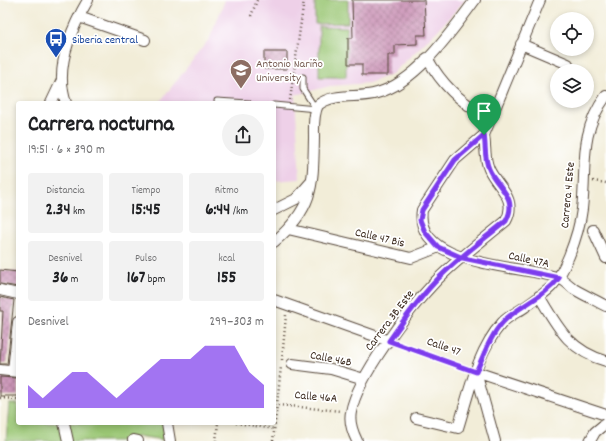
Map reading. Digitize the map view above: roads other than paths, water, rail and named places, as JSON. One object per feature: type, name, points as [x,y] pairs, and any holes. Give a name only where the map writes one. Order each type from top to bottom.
[{"type":"street","points":[[52,101],[61,82],[68,46],[78,17],[88,0]]},
{"type":"street","points":[[463,258],[438,247],[425,232],[420,220],[422,210],[455,160],[484,135],[540,0]]},
{"type":"street","points":[[276,240],[288,229],[306,205],[312,179],[314,122],[316,109],[322,102],[332,98],[372,95],[391,88],[408,76],[455,28],[471,1]]},
{"type":"street","points":[[78,17],[145,40]]},
{"type":"street","points":[[521,44],[568,64]]},
{"type":"street","points":[[427,58],[438,77],[452,93],[490,121]]},
{"type":"street","points":[[61,82],[66,101]]},
{"type":"street","name":"Carrera 4 Este","points":[[416,418],[458,428],[476,372],[490,342],[503,322],[551,289],[559,278],[576,239],[580,224],[584,156],[590,123],[606,96]]},
{"type":"street","name":"Carrera 3B Este","points":[[357,441],[351,421],[351,412],[371,365],[411,311],[435,282],[506,221],[510,210],[508,197],[489,169],[485,156],[484,135]]},
{"type":"street","points":[[276,209],[288,204],[299,196],[312,179]]},
{"type":"street","name":"Calle 47 Bis","points":[[288,229],[411,258],[438,247]]},
{"type":"street","points":[[593,230],[606,258]]},
{"type":"street","name":"Calle 47A","points":[[463,258],[559,278],[575,289],[606,306]]},
{"type":"street","points":[[0,290],[16,294]]},
{"type":"street","points":[[539,296],[567,340],[577,348],[606,361]]},
{"type":"street","points":[[276,301],[389,341]]},
{"type":"street","points":[[0,370],[15,371],[16,355]]},
{"type":"street","name":"Calle 46B","points":[[292,364],[331,369],[364,379]]},
{"type":"street","points":[[476,372],[606,415]]},
{"type":"street","points":[[476,372],[495,441]]},
{"type":"street","points":[[590,441],[595,432],[606,423]]},
{"type":"street","points":[[64,425],[68,441]]},
{"type":"street","points":[[167,425],[170,441]]},
{"type":"lane","points":[[304,77],[304,89],[316,109]]},
{"type":"lane","points":[[216,100],[227,101]]},
{"type":"lane","points":[[276,105],[316,109]]},
{"type":"place","name":"Siberia central","points":[[56,58]]},
{"type":"place","name":"Antonio Nariño University","points":[[241,90]]}]
